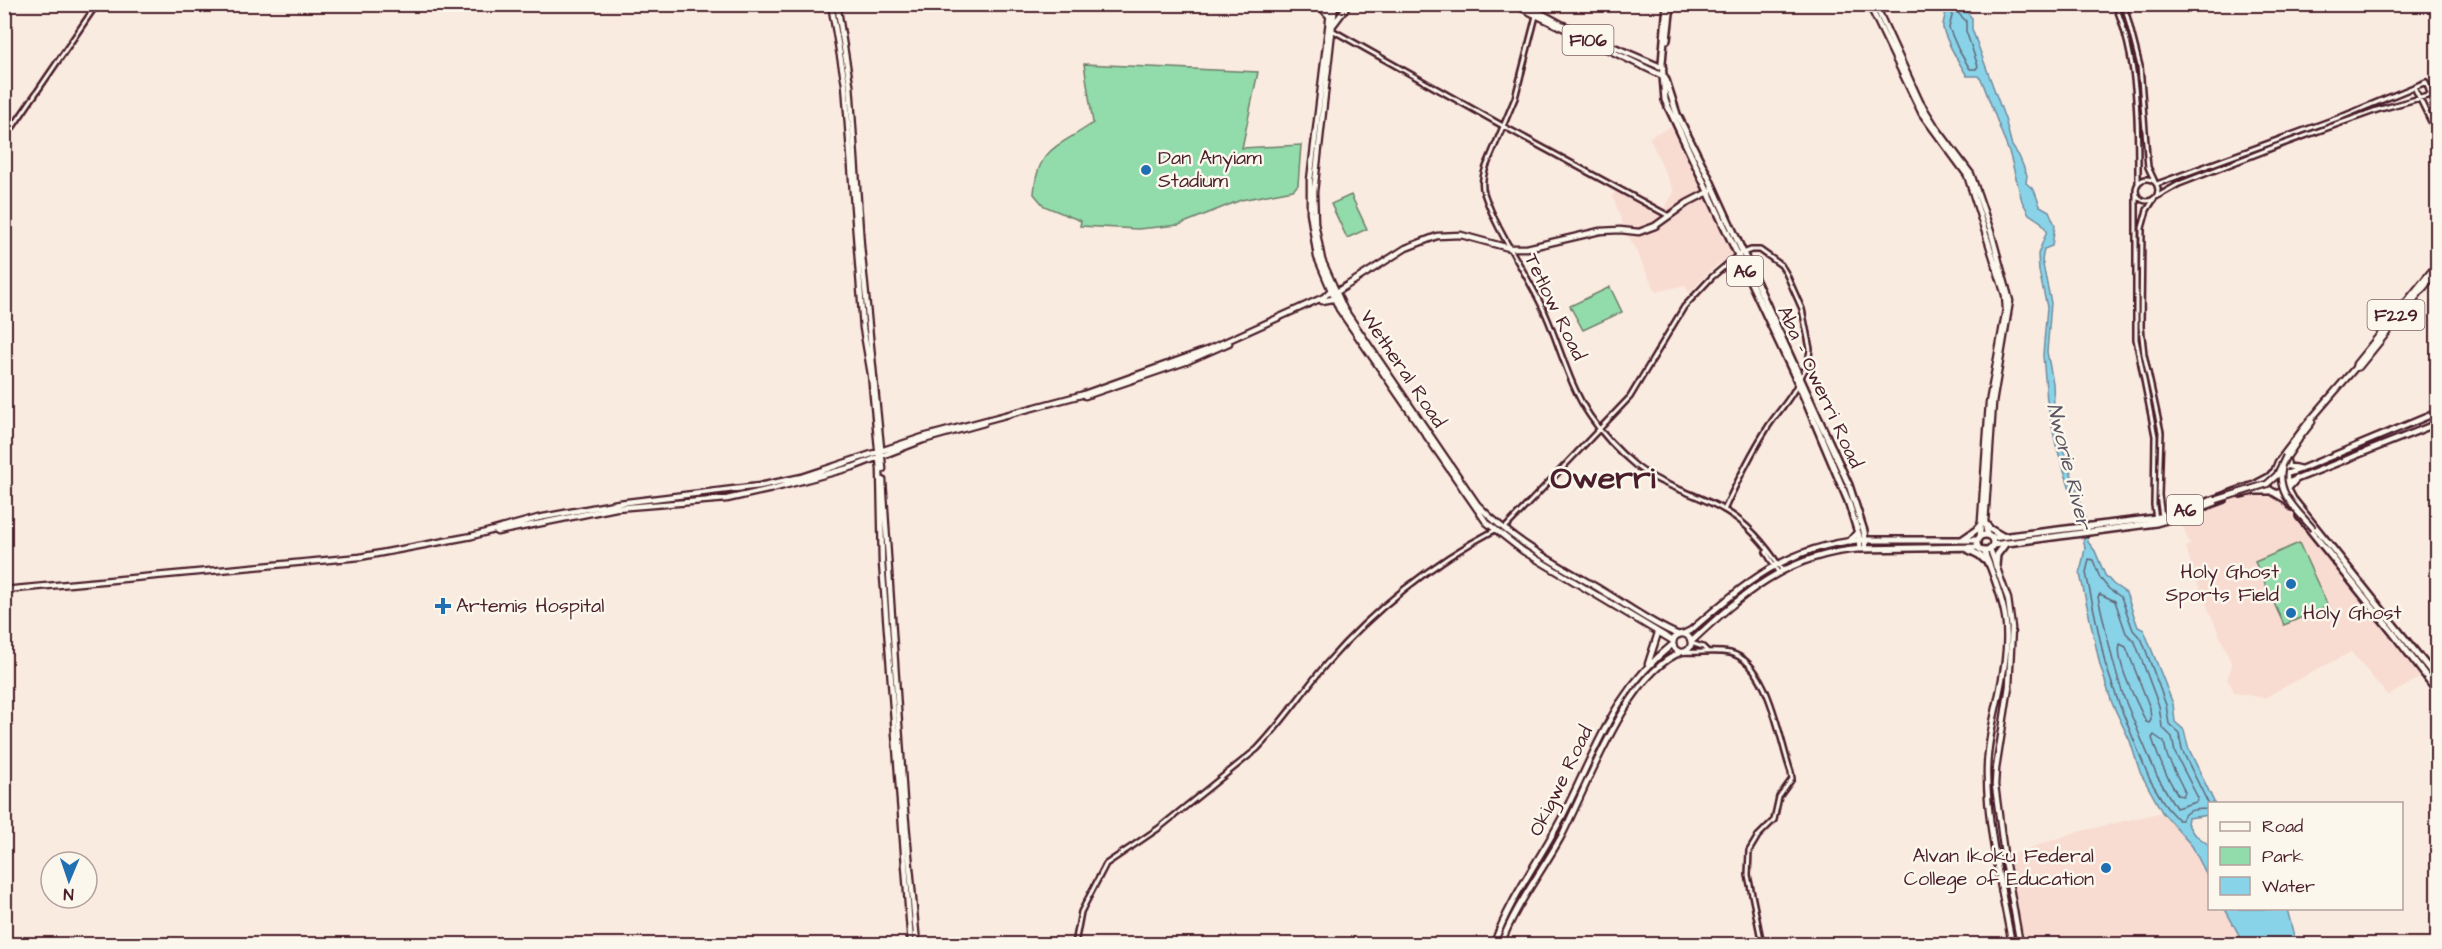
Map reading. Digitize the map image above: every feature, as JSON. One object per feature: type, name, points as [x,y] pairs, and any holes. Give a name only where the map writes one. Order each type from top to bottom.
[{"type":"highway","name":"Aba - Owerri Road","points":[[1669,4],[1664,77],[1678,122],[1712,190],[1799,380],[1800,398],[1849,485],[1861,531],[1863,549]]},
{"type":"highway","points":[[2285,472],[2291,496]]},
{"type":"highway","name":"A6","points":[[2159,519],[2254,485],[2271,474],[2285,472]]},
{"type":"highway","points":[[2269,491],[2271,474]]},
{"type":"highway","points":[[2296,479],[2288,489],[2291,496],[2438,680]]},
{"type":"highway","points":[[2277,494],[2287,485]]},
{"type":"highway","name":"A6","points":[[1863,549],[1964,547],[2159,519],[2194,511],[2238,495],[2254,491],[2269,491],[2277,494],[2295,510],[2438,692]]},
{"type":"highway","points":[[1962,540],[1983,523],[2006,540],[1997,555],[1996,566]]},
{"type":"highway","points":[[1850,541],[1861,531]]},
{"type":"highway","name":"A6","points":[[1861,531],[1874,540]]},
{"type":"highway","name":"A6","points":[[1862,540],[1962,540],[1985,543]]},
{"type":"highway","points":[[1936,540],[1936,547]]},
{"type":"highway","points":[[1964,547],[1979,555],[1989,564]]},
{"type":"main road","points":[[831,4],[845,84],[861,274],[881,454],[904,801],[917,945]]},
{"type":"main road","points":[[837,4],[850,84],[861,274]]},
{"type":"main road","points":[[1318,4],[1330,17]]},
{"type":"main road","name":"Wetheral Road","points":[[1331,28],[1330,17],[1333,4]]},
{"type":"main road","name":"Wetheral Road","points":[[1333,4],[1310,180],[1311,226],[1317,257],[1333,294],[1468,498],[1495,530],[1523,551],[1673,642]]},
{"type":"main road","points":[[1331,28],[1349,4]]},
{"type":"main road","name":"F106","points":[[1514,4],[1664,68]]},
{"type":"main road","name":"F106","points":[[1524,4],[1537,14],[1664,77]]},
{"type":"main road","points":[[1869,4],[1922,114],[1967,175],[2005,295],[2006,309],[1989,403],[1983,523],[1989,564],[2003,607],[2007,642],[1988,759],[1987,784],[1997,861],[2012,945]]},
{"type":"main road","points":[[1875,4],[1920,102],[1971,174],[1991,232],[2010,301],[1993,404],[1983,523]]},
{"type":"main road","points":[[4,590],[321,562],[394,552],[539,521],[802,477],[891,452],[923,440],[1108,389],[1204,354],[1318,303],[1406,248],[1437,236],[1461,235],[1509,248],[1527,248],[1600,231],[1639,232],[1655,226],[1687,203],[1712,190]]},
{"type":"main road","name":"F229","points":[[2364,358],[2438,263]]},
{"type":"main road","name":"F229","points":[[2313,419],[2438,270]]},
{"type":"main road","points":[[654,503],[727,499],[772,489],[867,462],[923,437],[1064,400],[1182,359],[1333,294]]},
{"type":"main road","name":"Wetheral Road","points":[[1333,294],[1477,504],[1503,529],[1651,621],[1681,635]]},
{"type":"main road","points":[[2287,457],[2285,472],[2301,470],[2438,412]]},
{"type":"main road","points":[[2313,419],[2287,457],[2281,474],[2282,488],[2286,497],[2326,546],[2335,552]]},
{"type":"main road","points":[[2271,474],[2313,419]]},
{"type":"main road","points":[[2287,485],[2296,479],[2438,423]]},
{"type":"main road","points":[[2194,511],[2216,500],[2267,484],[2277,475],[2292,447],[2300,438]]},
{"type":"main road","points":[[891,452],[882,469],[882,563],[911,945]]},
{"type":"main road","points":[[2287,457],[2288,466],[2301,470]]},
{"type":"main road","points":[[867,462],[876,463],[882,469]]},
{"type":"main road","points":[[1683,652],[1676,649],[1673,642],[1691,630],[1746,583],[1776,564],[1816,548],[1862,540]]},
{"type":"main road","points":[[1985,543],[2008,599],[2013,639],[1995,785],[2020,945]]},
{"type":"main road","points":[[1501,945],[1521,896],[1560,837],[1625,708],[1647,680],[1670,659],[1683,652],[1748,592],[1780,571],[1825,554],[1863,549]]},
{"type":"main road","points":[[1646,668],[1659,633]]},
{"type":"main road","points":[[1681,635],[1687,636],[1691,643]]},
{"type":"main road","name":"Okigwe Road","points":[[1494,945],[1562,817],[1608,719],[1646,668],[1673,642]]},
{"type":"street","points":[[4,140],[97,4]]},
{"type":"street","name":"Tetlow Road","points":[[1539,4],[1515,98],[1486,167],[1482,186],[1509,248],[1545,314],[1561,355],[1589,414],[1637,466],[1671,486],[1724,510],[1742,523],[1762,545],[1780,571]]},
{"type":"street","points":[[2115,4],[2130,47],[2134,72],[2138,149],[2136,335],[2155,436],[2159,519]]},
{"type":"street","points":[[2124,4],[2139,57],[2148,167],[2158,191],[2147,210],[2142,228],[2141,322],[2144,354],[2161,432],[2159,519]]},
{"type":"street","points":[[1331,28],[1503,126],[1669,216]]},
{"type":"street","points":[[2138,183],[2146,179],[2156,183],[2346,115],[2426,82],[2438,115]]},
{"type":"street","points":[[2414,87],[2438,136]]},
{"type":"street","points":[[2136,193],[2145,201],[2155,198],[2179,184],[2277,146],[2377,110],[2431,95]]},
{"type":"street","points":[[1503,529],[1630,397],[1684,308],[1712,277],[1740,254],[1760,250],[1781,265],[1786,273],[1802,309],[1810,349],[1808,363],[1799,380],[1800,398],[1771,421],[1756,445],[1724,510]]},
{"type":"street","points":[[2155,452],[2161,452]]},
{"type":"street","points":[[1075,945],[1080,912],[1106,864],[1159,828],[1257,749],[1328,662],[1381,609],[1456,552],[1495,530]]},
{"type":"street","points":[[1691,643],[1707,651]]},
{"type":"street","points":[[1683,652],[1707,651],[1738,656],[1749,663],[1758,674],[1768,694],[1791,772],[1792,779],[1779,797],[1774,820],[1758,836],[1749,851],[1748,874],[1762,945]]},
{"type":"shaded area","points":[[1674,125],[1734,254],[1713,268],[1689,293],[1685,285],[1656,292],[1624,227],[1612,195],[1621,187],[1664,209],[1674,192],[1649,137]]},
{"type":"shaded area","name":"Holy Ghost","points":[[2251,495],[2273,497],[2287,507],[2421,677],[2388,696],[2351,652],[2264,698],[2235,693],[2227,679],[2232,665],[2194,575],[2186,547],[2190,545],[2180,520],[2227,501]]},
{"type":"shaded area","name":"Alvan Ikoku Federal College of Education","points":[[2162,812],[2192,846],[2208,877],[2208,910],[2226,910],[2244,944],[2024,944],[2007,856],[2073,833]]},
{"type":"green space","points":[[1084,64],[1258,72],[1242,148],[1301,145],[1298,185],[1293,190],[1241,200],[1179,225],[1138,229],[1080,226],[1081,221],[1044,206],[1034,194],[1036,178],[1045,157],[1060,144],[1093,123]]},
{"type":"green space","points":[[1351,195],[1367,229],[1347,238],[1331,204]]},
{"type":"green space","points":[[1610,287],[1622,312],[1583,330],[1570,306]]},
{"type":"green space","name":"Holy Ghost Sports Field","points":[[2299,543],[2328,606],[2284,625],[2255,562]]},
{"type":"water","points":[[1947,5],[1960,5],[1972,18],[1972,29],[2005,119],[2012,146],[2027,175],[2026,183],[2034,190],[2040,206],[2049,211],[2055,225],[2052,246],[2044,249],[2042,260],[2051,303],[2047,352],[2062,446],[2086,522],[2088,542],[2095,551],[2105,575],[2126,593],[2138,627],[2144,630],[2173,704],[2175,722],[2184,730],[2188,747],[2214,802],[2208,802],[2208,815],[2188,818],[2187,823],[2193,833],[2208,844],[2208,877],[2192,846],[2162,812],[2140,772],[2130,741],[2112,703],[2100,665],[2080,574],[2085,548],[2080,520],[2056,445],[2047,401],[2043,355],[2047,307],[2039,271],[2038,254],[2047,231],[2041,222],[2029,214],[2022,201],[2010,155],[1982,81],[1978,76],[1967,76],[1947,40],[1943,26]]},
{"type":"water","points":[[2226,910],[2287,910],[2296,944],[2244,944]]},
{"type":"place","name":"Dan Anyiam Stadium","points":[[1146,170]]},
{"type":"place","name":"Holy Ghost Sports Field","points":[[2291,584]]},
{"type":"place","name":"Artemis Hospital","points":[[443,606]]},
{"type":"place","name":"Holy Ghost","points":[[2291,613]]},
{"type":"place","name":"Alvan Ikoku Federal College of Education","points":[[2106,868]]},
{"type":"district","name":"Owerri","points":[[1603,478]]},
{"type":"water label","name":"Nworie River","points":[[2069,466]]}]
